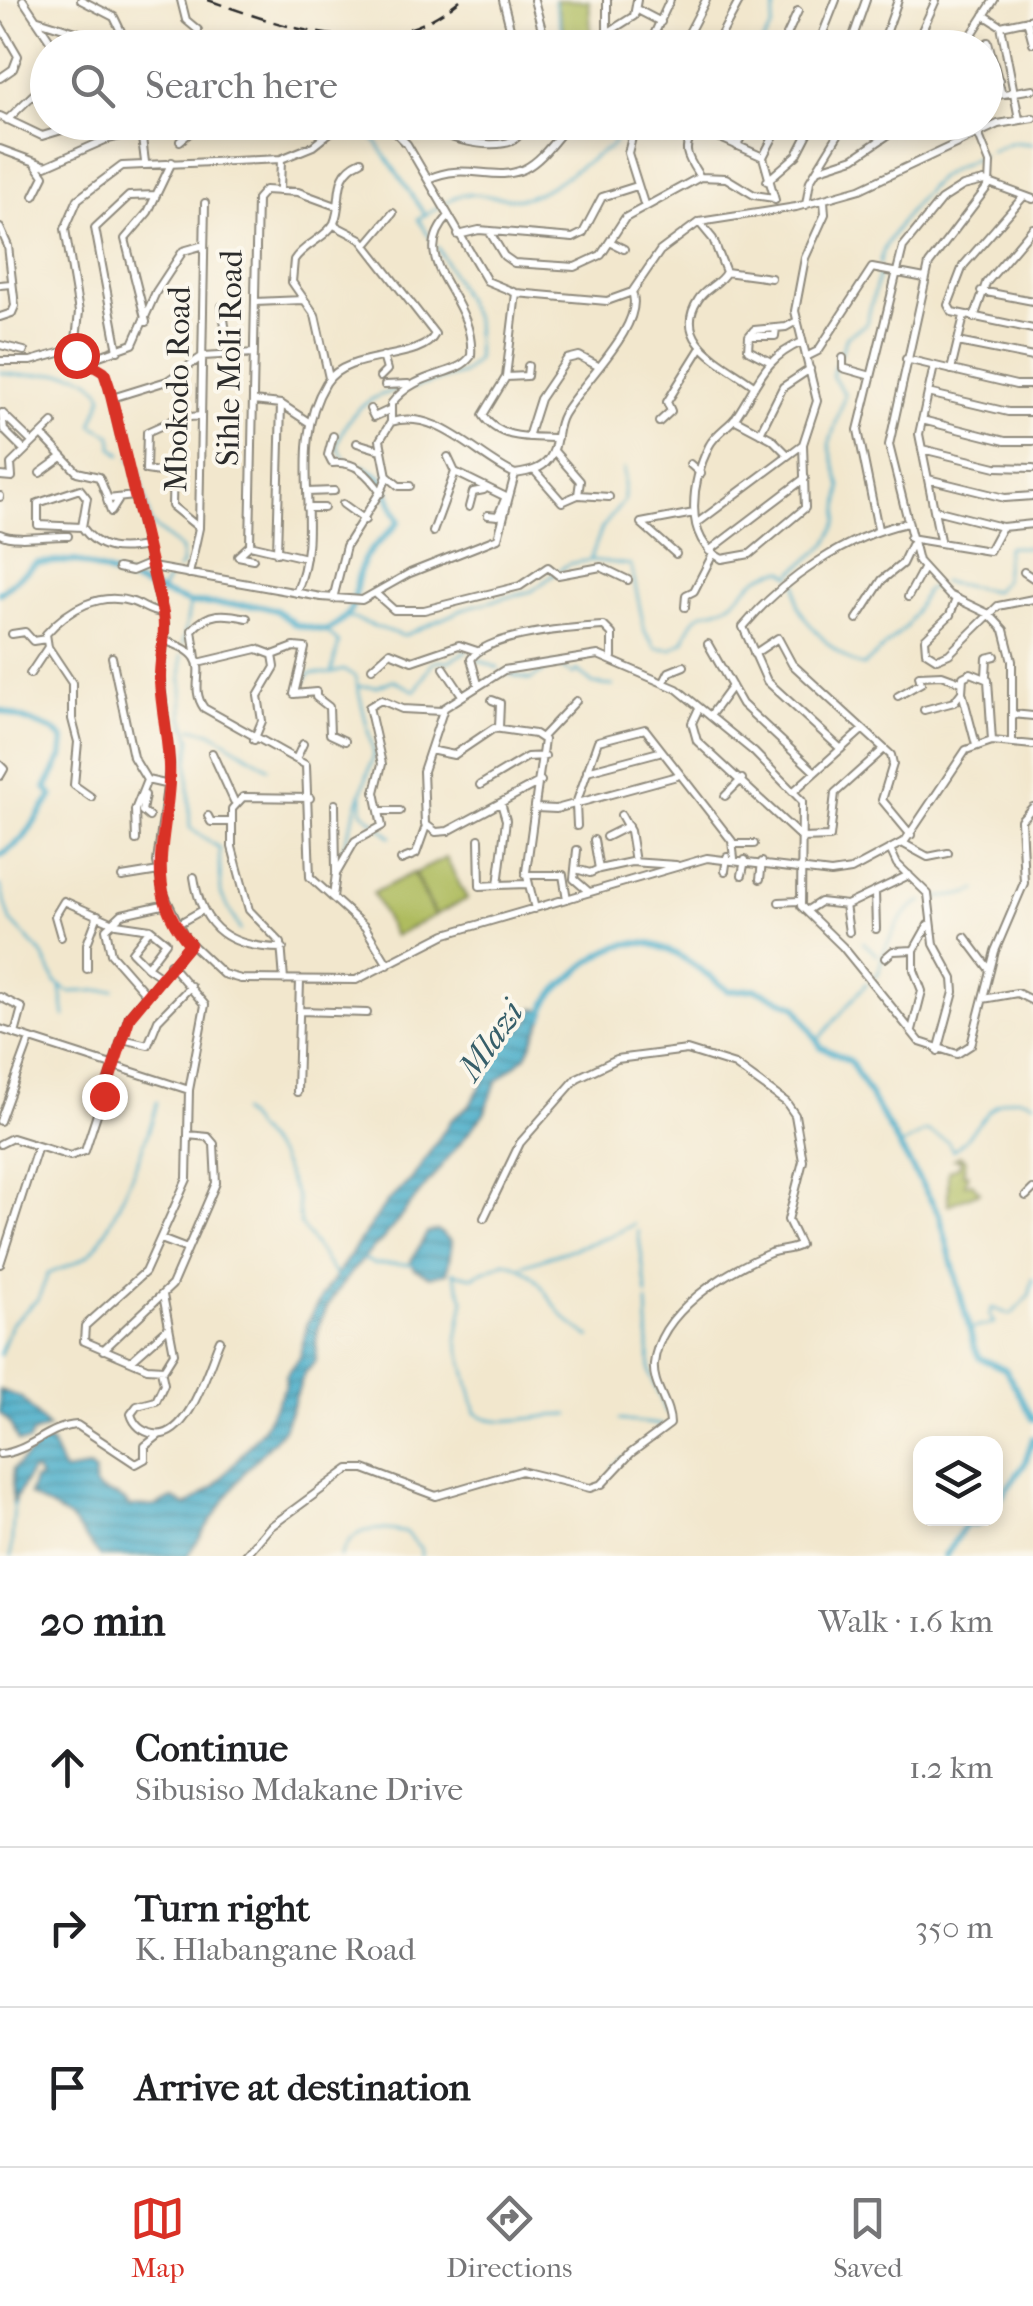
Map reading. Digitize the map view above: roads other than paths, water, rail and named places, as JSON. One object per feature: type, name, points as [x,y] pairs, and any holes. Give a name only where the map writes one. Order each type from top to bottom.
[{"type":"street","points":[[23,0],[43,30]]},
{"type":"street","points":[[81,0],[103,9],[122,30]]},
{"type":"street","points":[[103,9],[108,0]]},
{"type":"street","points":[[181,0],[188,23],[198,30]]},
{"type":"street","points":[[503,0],[510,30]]},
{"type":"street","points":[[534,0],[542,30]]},
{"type":"street","points":[[607,0],[607,30]]},
{"type":"street","points":[[637,0],[638,10]]},
{"type":"street","points":[[656,30],[670,0]]},
{"type":"street","points":[[691,30],[706,0]]},
{"type":"street","points":[[724,30],[740,0]]},
{"type":"street","points":[[824,30],[836,0]]},
{"type":"street","points":[[856,30],[866,0]]},
{"type":"street","points":[[887,30],[898,0]]},
{"type":"street","points":[[922,30],[936,0]]},
{"type":"street","points":[[974,30],[991,1]]},
{"type":"street","points":[[611,30],[638,10]]},
{"type":"street","points":[[638,10],[660,22]]},
{"type":"street","points":[[789,30],[798,10]]},
{"type":"street","points":[[984,15],[1002,26],[1030,20],[1033,43]]},
{"type":"street","points":[[35,18],[71,30]]},
{"type":"street","points":[[0,25],[18,56],[14,69],[0,78]]},
{"type":"street","points":[[1002,26],[1003,30]]},
{"type":"street","points":[[1003,31],[1019,119]]},
{"type":"street","points":[[1003,91],[1033,89]]},
{"type":"street","points":[[30,97],[4,118],[30,129]]},
{"type":"street","points":[[1003,124],[1033,118]]},
{"type":"street","points":[[0,149],[36,164],[62,162],[105,140]]},
{"type":"street","points":[[143,140],[145,162]]},
{"type":"street","points":[[74,354],[79,312],[66,238],[68,213],[78,199],[115,169],[145,162],[281,159],[318,140]]},
{"type":"street","points":[[404,140],[482,276],[499,289],[516,293],[607,301],[632,292],[660,251],[699,222],[806,205],[867,187],[964,140]]},
{"type":"street","points":[[475,140],[501,144],[514,140]]},
{"type":"street","points":[[428,179],[459,168],[497,174],[523,170],[552,140]]},
{"type":"street","points":[[630,140],[627,147],[645,207]]},
{"type":"street","points":[[690,140],[686,152],[700,177]]},
{"type":"street","points":[[724,140],[763,158]]},
{"type":"street","points":[[737,146],[740,140]]},
{"type":"street","points":[[772,140],[763,158],[779,210]]},
{"type":"street","points":[[767,181],[797,155],[805,140]]},
{"type":"street","points":[[806,205],[810,181],[836,140]]},
{"type":"street","points":[[820,170],[854,158],[880,140]]},
{"type":"street","points":[[981,140],[990,163],[988,185],[932,258],[889,445],[911,541],[923,569],[956,599],[989,614],[1009,644],[1012,742]]},
{"type":"street","points":[[281,159],[280,190],[336,206]]},
{"type":"street","points":[[296,593],[306,558],[304,446],[329,378],[316,318],[292,282],[294,260],[334,225],[344,174],[361,161]]},
{"type":"street","points":[[146,322],[125,239],[156,194],[172,162]]},
{"type":"street","points":[[34,196],[44,176],[36,164]]},
{"type":"street","points":[[489,231],[504,256],[520,264],[580,266],[594,261],[625,218],[700,177],[726,178],[754,195],[774,198]]},
{"type":"street","points":[[878,529],[858,434],[902,246],[941,200],[971,183],[1029,197],[963,266],[949,309],[964,316],[1033,329]]},
{"type":"street","points":[[458,235],[489,231],[573,238],[583,233],[602,197],[637,186]]},
{"type":"street","name":"Sihle Moli Road","points":[[252,559],[238,556],[250,545],[257,199],[265,190],[280,190]]},
{"type":"street","points":[[118,352],[95,228],[134,194],[156,194]]},
{"type":"street","points":[[802,342],[768,361],[734,420],[710,444],[694,513],[695,524],[700,543],[727,560],[744,557],[791,524],[805,508],[803,444],[816,412],[810,369],[806,356],[802,342],[796,322],[805,258],[825,214],[824,200]]},
{"type":"street","name":"Mbokodo Road","points":[[189,574],[200,528],[205,203]]},
{"type":"street","points":[[366,245],[393,213]]},
{"type":"street","points":[[385,386],[408,385],[463,365],[472,352],[464,310],[436,265],[432,248],[434,237],[448,216]]},
{"type":"street","points":[[699,222],[713,239],[726,272]]},
{"type":"street","points":[[329,378],[350,365],[428,344],[435,332],[407,303],[366,245],[334,225]]},
{"type":"street","points":[[0,228],[10,259],[15,309],[0,316]]},
{"type":"street","points":[[974,318],[981,291],[1033,228]]},
{"type":"street","points":[[610,242],[624,248]]},
{"type":"street","points":[[0,361],[118,352],[133,344],[156,292],[184,251],[204,245]]},
{"type":"street","points":[[0,258],[10,259]]},
{"type":"street","points":[[806,356],[818,352],[870,269],[896,270],[925,278]]},
{"type":"street","points":[[726,272],[771,278]]},
{"type":"street","points":[[726,272],[694,307],[692,332],[700,349],[752,384]]},
{"type":"street","points":[[0,285],[11,284]]},
{"type":"street","points":[[981,291],[1033,300]]},
{"type":"street","points":[[391,422],[425,422],[514,474],[534,470],[554,451],[561,419],[596,365],[622,339],[636,304],[632,292]]},
{"type":"street","points":[[516,293],[506,378],[499,393],[486,406],[485,419],[502,431],[557,438]]},
{"type":"street","points":[[255,302],[303,300]]},
{"type":"street","points":[[222,306],[229,352]]},
{"type":"street","points":[[951,370],[964,316]]},
{"type":"street","points":[[768,361],[748,350],[750,336],[758,329],[796,322]]},
{"type":"street","points":[[958,342],[1033,357]]},
{"type":"street","points":[[0,344],[24,351]]},
{"type":"street","points":[[659,422],[671,411],[667,402],[700,349]]},
{"type":"street","points":[[112,398],[166,381],[203,356],[254,353]]},
{"type":"street","points":[[74,354],[104,372],[163,613],[166,642],[160,676],[169,785],[158,871],[176,924],[190,944],[223,974],[284,980],[356,980],[440,936],[677,866],[731,858],[846,871],[902,844],[954,763],[976,745],[992,741],[1033,746]]},
{"type":"street","points":[[380,376],[387,370],[383,356]]},
{"type":"street","points":[[528,436],[540,400],[564,362],[579,356],[596,365]]},
{"type":"street","points":[[843,358],[843,368],[871,376]]},
{"type":"street","points":[[906,359],[1016,386],[1033,385]]},
{"type":"street","points":[[506,378],[526,376],[528,366]]},
{"type":"street","points":[[934,366],[922,420],[921,448],[940,540]]},
{"type":"street","points":[[760,433],[782,388],[810,369]]},
{"type":"street","points":[[334,599],[346,546],[382,494],[386,477],[381,438],[391,422],[390,410],[408,385]]},
{"type":"street","points":[[928,393],[1008,412],[1033,412]]},
{"type":"street","points":[[253,401],[281,404],[310,423]]},
{"type":"street","points":[[277,553],[281,404]]},
{"type":"street","points":[[370,409],[374,416],[390,410]]},
{"type":"street","points":[[24,450],[4,430],[2,413],[32,442]]},
{"type":"street","points":[[172,474],[148,473],[145,468],[148,432],[174,420],[201,416]]},
{"type":"street","points":[[174,420],[173,509],[200,528]]},
{"type":"street","points":[[734,420],[760,433],[788,455]]},
{"type":"street","points":[[922,420],[1006,441],[1033,441]]},
{"type":"street","points":[[0,476],[12,476],[10,464],[53,423]]},
{"type":"street","points":[[43,436],[81,474],[100,477],[106,498],[134,496]]},
{"type":"street","points":[[333,436],[328,455],[332,463],[346,463],[364,471],[382,494]]},
{"type":"street","points":[[357,443],[380,450]]},
{"type":"street","points":[[695,524],[803,444]]},
{"type":"street","points":[[921,448],[996,468],[1033,468]]},
{"type":"street","points":[[534,470],[560,500],[570,502],[578,495],[580,481],[554,451]]},
{"type":"street","points":[[40,473],[62,457]]},
{"type":"street","points":[[448,458],[455,472],[506,498]]},
{"type":"street","points":[[690,464],[702,475]]},
{"type":"street","points":[[433,532],[455,472]]},
{"type":"street","points":[[488,515],[498,516],[514,474]]},
{"type":"street","points":[[386,477],[399,486],[410,486]]},
{"type":"street","points":[[685,607],[686,595],[694,590],[711,552],[806,477]]},
{"type":"street","points":[[928,479],[1006,498],[1033,496]]},
{"type":"street","points":[[82,527],[87,498],[80,489],[38,503],[38,525],[82,527],[100,546],[146,546]]},
{"type":"street","points":[[469,507],[473,492],[486,490]]},
{"type":"street","points":[[307,492],[334,491]]},
{"type":"street","points":[[578,495],[609,497]]},
{"type":"street","points":[[118,568],[132,571],[152,565],[296,593],[362,600],[410,573],[494,540],[502,528],[506,498]]},
{"type":"street","points":[[344,504],[365,520]]},
{"type":"street","points":[[306,508],[324,508]]},
{"type":"street","points":[[935,510],[1002,527],[1033,524]]},
{"type":"street","points":[[676,554],[641,526],[642,522],[694,513]]},
{"type":"street","points":[[841,749],[767,681],[744,633],[746,622],[806,572],[861,534],[907,523]]},
{"type":"street","points":[[911,541],[940,540],[989,551],[1002,527]]},
{"type":"street","points":[[0,534],[12,539],[45,533],[68,536]]},
{"type":"street","points":[[857,619],[882,580],[902,564],[911,541]]},
{"type":"street","points":[[250,545],[306,558]]},
{"type":"street","points":[[376,594],[394,610],[424,610],[522,585],[543,570],[602,567],[628,580]]},
{"type":"street","points":[[908,597],[923,569]]},
{"type":"street","points":[[1024,572],[1033,578]]},
{"type":"street","points":[[30,674],[59,620],[100,598],[115,597],[163,613]]},
{"type":"street","points":[[956,599],[950,614],[924,638],[924,648],[933,657],[949,654],[998,606],[1033,598]]},
{"type":"street","points":[[247,618],[214,614],[196,624],[192,632],[200,704],[254,740],[309,768],[310,875],[368,930],[388,965]]},
{"type":"street","points":[[478,684],[470,666],[476,651],[499,640],[601,626],[610,630],[612,658]]},
{"type":"street","points":[[12,634],[25,632],[33,641],[47,643],[72,683],[72,719],[78,742],[74,785],[91,798]]},
{"type":"street","points":[[754,654],[778,638],[792,664],[884,749],[894,761],[883,804],[911,835]]},
{"type":"street","points":[[166,642],[186,648],[197,660]]},
{"type":"street","points":[[372,668],[390,652],[415,661],[459,644],[476,651]]},
{"type":"street","points":[[708,644],[742,704],[815,772]]},
{"type":"street","points":[[197,660],[249,650],[273,655],[294,646],[305,648],[294,695],[316,692],[316,698],[329,706],[330,734],[345,741]]},
{"type":"street","points":[[254,740],[262,722],[258,696],[275,667],[273,655]]},
{"type":"street","points":[[401,860],[416,854],[426,826],[423,776],[442,711],[507,668],[598,655],[612,658],[664,682],[710,716],[794,791],[804,807],[798,901],[842,946],[925,1047],[959,1054],[966,1050],[990,970],[1022,888],[1022,820],[1033,807]]},
{"type":"street","points":[[992,741],[986,658],[995,656]]},
{"type":"street","points":[[112,657],[134,757],[147,782],[142,811],[149,817]]},
{"type":"street","points":[[664,682],[671,671],[684,666]]},
{"type":"street","points":[[444,668],[462,695]]},
{"type":"street","points":[[961,682],[972,673],[986,676]]},
{"type":"street","points":[[898,696],[921,683],[921,676],[942,675],[961,682]]},
{"type":"street","points":[[961,682],[976,745]]},
{"type":"street","points":[[710,716],[732,686]]},
{"type":"street","points":[[924,710],[954,702],[962,692]]},
{"type":"street","points":[[336,874],[357,839],[381,828],[376,792],[382,764],[368,708],[381,700],[402,709],[442,711]]},
{"type":"street","points":[[492,700],[500,703],[500,728]]},
{"type":"street","points":[[542,737],[576,702]]},
{"type":"street","points":[[699,708],[692,723],[695,738],[802,838],[828,839],[835,794],[884,749]]},
{"type":"street","points":[[1012,714],[1033,716]]},
{"type":"street","points":[[430,750],[456,754],[480,734],[500,728],[542,737]]},
{"type":"street","points":[[576,826],[576,804],[595,744],[611,734],[645,729],[677,776],[734,844]]},
{"type":"street","points":[[794,791],[862,730]]},
{"type":"street","points":[[974,736],[991,730]]},
{"type":"street","points":[[534,908],[526,875],[545,756],[542,737]]},
{"type":"street","points":[[296,759],[303,744]]},
{"type":"street","points":[[588,771],[659,752]]},
{"type":"street","points":[[212,753],[234,801],[232,846],[249,910],[283,948],[284,980]]},
{"type":"street","points":[[480,786],[528,756],[545,756]]},
{"type":"street","points":[[0,776],[2,766]]},
{"type":"street","points":[[536,808],[553,810],[677,776]]},
{"type":"street","points":[[725,796],[742,779]]},
{"type":"street","points":[[426,826],[436,832],[448,830],[541,781]]},
{"type":"street","points":[[147,782],[169,785]]},
{"type":"street","points":[[136,840],[136,810],[147,782]]},
{"type":"street","points":[[234,801],[310,798]]},
{"type":"street","points":[[498,885],[506,820],[501,802]]},
{"type":"street","points":[[332,898],[336,874],[335,804]]},
{"type":"street","points":[[379,811],[400,811]]},
{"type":"street","points":[[621,814],[628,826],[635,862]]},
{"type":"street","points":[[208,816],[210,822],[231,822]]},
{"type":"street","points":[[606,837],[628,826]]},
{"type":"street","points":[[479,838],[483,889],[527,884]]},
{"type":"street","points":[[594,840],[599,870]]},
{"type":"street","points":[[734,844],[754,844]]},
{"type":"street","points":[[725,871],[734,844]]},
{"type":"street","points":[[902,844],[911,844],[926,857],[948,853]]},
{"type":"street","points":[[577,850],[574,879],[590,892]]},
{"type":"street","points":[[891,851],[930,898],[929,924],[936,949],[954,984],[938,1051]]},
{"type":"street","points":[[742,875],[745,860]]},
{"type":"street","points":[[576,870],[591,873],[635,862],[677,866]]},
{"type":"street","points":[[760,879],[762,862]]},
{"type":"street","points":[[122,877],[158,871]]},
{"type":"street","points":[[526,875],[562,874],[567,899]]},
{"type":"street","points":[[806,911],[820,902],[845,905],[909,875]]},
{"type":"street","points":[[194,878],[201,911],[241,946],[283,948]]},
{"type":"street","points":[[875,892],[876,929]]},
{"type":"street","points":[[779,902],[798,901]]},
{"type":"street","points":[[61,937],[55,915],[64,902],[111,922],[150,930],[166,945],[147,967]]},
{"type":"street","points":[[145,992],[126,976],[107,947],[111,922],[122,914],[167,904]]},
{"type":"street","points":[[845,905],[849,932]]},
{"type":"street","points":[[176,924],[201,911]]},
{"type":"street","points":[[87,969],[87,944],[98,915]]},
{"type":"street","points":[[912,1032],[922,991],[914,970],[914,950],[929,924]]},
{"type":"street","points":[[150,930],[132,952],[160,976]]},
{"type":"street","points":[[965,937],[990,970]]},
{"type":"street","points":[[0,1144],[12,1138],[70,1156],[85,1150],[122,1039],[145,992],[190,944]]},
{"type":"street","points":[[885,958],[893,952],[914,950]]},
{"type":"street","points":[[161,1370],[84,1341],[83,1330],[145,1272],[188,1177],[188,1090],[205,1009],[191,986],[170,964]]},
{"type":"street","points":[[297,1092],[300,980]]},
{"type":"street","points":[[122,1039],[148,1045],[158,1020],[191,986]]},
{"type":"street","points":[[983,998],[1017,993],[1033,1001]]},
{"type":"street","points":[[0,998],[22,1008],[16,1034]]},
{"type":"street","points":[[299,1012],[367,1013]]},
{"type":"street","points":[[0,1029],[188,1090]]},
{"type":"street","points":[[0,1121],[30,1039]]},
{"type":"street","points":[[246,1556],[270,1527],[349,1469],[364,1469],[436,1496],[521,1471],[583,1488],[602,1484],[631,1453],[670,1424],[656,1384],[654,1361],[664,1335],[680,1313],[750,1264],[799,1246],[799,1237],[788,1220],[802,1161],[796,1117],[786,1102],[762,1083],[708,1054],[680,1050],[612,1061],[576,1078],[543,1112],[512,1155],[484,1218]]},
{"type":"street","points":[[103,1350],[163,1295],[214,1188],[212,1140],[188,1135]]},
{"type":"street","points":[[0,1264],[38,1146]]},
{"type":"street","points":[[1026,1196],[1033,1190]]},
{"type":"street","points":[[161,1238],[187,1249]]},
{"type":"street","points":[[160,1435],[137,1426],[131,1414],[138,1406],[156,1401],[163,1388],[161,1370],[174,1356],[163,1295]]},
{"type":"street","points":[[131,1361],[169,1327]]},
{"type":"street","points":[[0,1454],[36,1443],[63,1426],[82,1427],[135,1464],[144,1460],[144,1447],[181,1424],[204,1386],[220,1340]]},
{"type":"water","points":[[534,1008],[546,1012],[526,1056],[496,1082],[485,1112],[336,1294],[318,1329],[316,1361],[304,1374],[284,1429],[244,1472],[187,1556],[100,1556],[69,1518],[29,1495],[34,1480],[40,1478],[36,1471],[31,1471],[13,1504],[13,1469],[44,1441],[51,1443],[64,1472],[89,1468],[95,1473],[94,1485],[122,1499],[129,1507],[155,1506],[173,1498],[186,1506],[215,1486],[264,1427],[285,1387],[286,1376],[300,1357],[307,1323],[323,1294],[387,1202],[412,1179],[451,1120],[470,1105],[506,1042],[529,1021]]},
{"type":"water","points":[[437,1230],[452,1242],[447,1273],[430,1276],[415,1269],[411,1261],[427,1233]]},
{"type":"water","points":[[0,1390],[22,1398],[48,1428],[32,1434],[28,1442],[18,1442],[10,1423],[0,1413]]},
{"type":"waterway","points":[[554,0],[562,30]]},
{"type":"waterway","points":[[770,30],[776,0]]},
{"type":"waterway","points":[[375,140],[424,213]]},
{"type":"waterway","points":[[446,203],[463,195],[512,199],[532,195],[611,147],[615,140]]},
{"type":"waterway","points":[[990,151],[1012,142],[1033,144]]},
{"type":"waterway","points":[[880,264],[895,231],[934,183],[945,173],[983,154]]},
{"type":"waterway","points":[[433,241],[418,219],[439,207]]},
{"type":"waterway","points":[[411,388],[462,374],[477,359],[475,320],[438,247]]},
{"type":"waterway","points":[[793,572],[827,544],[838,522],[841,487],[829,445],[845,394],[832,376],[847,336],[866,324],[880,271]]},
{"type":"waterway","points":[[0,372],[71,374],[95,384],[103,396],[92,425],[111,435],[113,448],[121,455]]},
{"type":"waterway","points":[[345,460],[337,445],[353,415],[370,400],[403,389]]},
{"type":"waterway","points":[[130,458],[138,466],[151,524],[181,549],[182,565],[178,569]]},
{"type":"waterway","points":[[0,593],[36,563],[76,561],[190,603],[261,606],[276,610],[296,625],[326,631],[351,610],[365,558],[399,521],[381,478],[363,467]]},
{"type":"waterway","points":[[590,560],[602,528],[624,501],[624,468]]},
{"type":"waterway","name":"Mlazi","points":[[942,582],[994,591],[1004,580],[1007,547],[1033,547]]},
{"type":"waterway","points":[[348,617],[403,636],[469,607],[532,591],[568,564],[591,560],[631,565],[645,632],[656,648],[672,649],[684,641],[699,615],[724,607],[758,578],[783,570],[792,576]]},
{"type":"waterway","points":[[161,591],[170,575]]},
{"type":"waterway","name":"Mlazi","points":[[796,583],[798,604],[810,624],[836,650],[863,666],[907,626],[926,591],[935,586]]},
{"type":"waterway","points":[[183,644],[190,603]]},
{"type":"waterway","points":[[326,631],[339,643],[331,673],[344,670],[355,676],[374,755],[339,860]]},
{"type":"waterway","points":[[357,686],[377,687],[393,680],[415,691],[433,662],[449,661],[467,651]]},
{"type":"waterway","points":[[181,656],[183,717],[191,739],[190,828],[219,848],[221,894],[240,930]]},
{"type":"waterway","points":[[476,659],[498,668]]},
{"type":"waterway","points":[[503,672],[530,680],[555,664],[573,674],[577,670],[593,684],[613,686]]},
{"type":"waterway","points":[[299,690],[309,674],[331,673]]},
{"type":"waterway","points":[[0,710],[54,731],[64,740],[62,757],[46,788],[52,796],[23,839],[0,856]]},
{"type":"waterway","points":[[192,728],[211,732],[269,768]]},
{"type":"waterway","points":[[362,796],[362,811],[391,837]]},
{"type":"waterway","points":[[0,885],[11,921],[43,955],[56,983],[69,992],[114,990]]},
{"type":"waterway","points":[[934,898],[977,890]]},
{"type":"waterway","points":[[873,978],[900,921],[923,901]]},
{"type":"waterway","points":[[863,942],[877,955]]},
{"type":"waterway","name":"Mlazi","points":[[542,1017],[554,993],[596,957],[635,943],[671,951],[729,991],[755,989],[796,1006],[821,1047],[850,1061],[940,1216],[974,1347],[980,1358],[1005,1369],[1033,1419]]},
{"type":"waterway","points":[[818,1040],[867,983]]},
{"type":"waterway","points":[[61,989],[65,1017]]},
{"type":"waterway","points":[[898,1147],[927,1131],[948,1142],[953,1151],[997,1104],[1019,1098],[1033,1102]]},
{"type":"waterway","points":[[0,1355],[11,1324],[38,1299],[48,1274],[79,1261],[97,1244],[129,1182],[157,1102]]},
{"type":"waterway","points":[[241,1112],[279,1157],[297,1198],[300,1224],[336,1276]]},
{"type":"waterway","points":[[523,1265],[609,1237],[634,1224]]},
{"type":"waterway","points":[[638,1231],[647,1295]]},
{"type":"waterway","points":[[363,1259],[375,1264],[413,1264]]},
{"type":"waterway","points":[[454,1273],[472,1277],[505,1262],[516,1266],[539,1283],[566,1319],[590,1337]]},
{"type":"waterway","points":[[453,1272],[464,1299],[457,1339],[476,1413],[496,1420],[569,1415]]},
{"type":"waterway","points":[[971,1329],[994,1323],[989,1315],[992,1308],[1011,1315],[1029,1296],[1033,1279]]},
{"type":"waterway","points":[[647,1302],[650,1373],[666,1412]]},
{"type":"waterway","points":[[619,1420],[662,1425]]},
{"type":"waterway","name":"Mlazi","points":[[1003,1494],[1024,1465],[1033,1438]]},
{"type":"waterway","points":[[612,1468],[622,1458]]},
{"type":"waterway","points":[[11,1556],[14,1503]]},
{"type":"waterway","name":"Mlazi","points":[[945,1556],[965,1526]]},
{"type":"waterway","points":[[340,1556],[352,1538],[376,1529],[407,1533],[421,1549],[421,1556]]},
{"type":"railway","points":[[208,0],[304,30]]},
{"type":"railway","points":[[405,30],[430,20],[460,0]]}]
